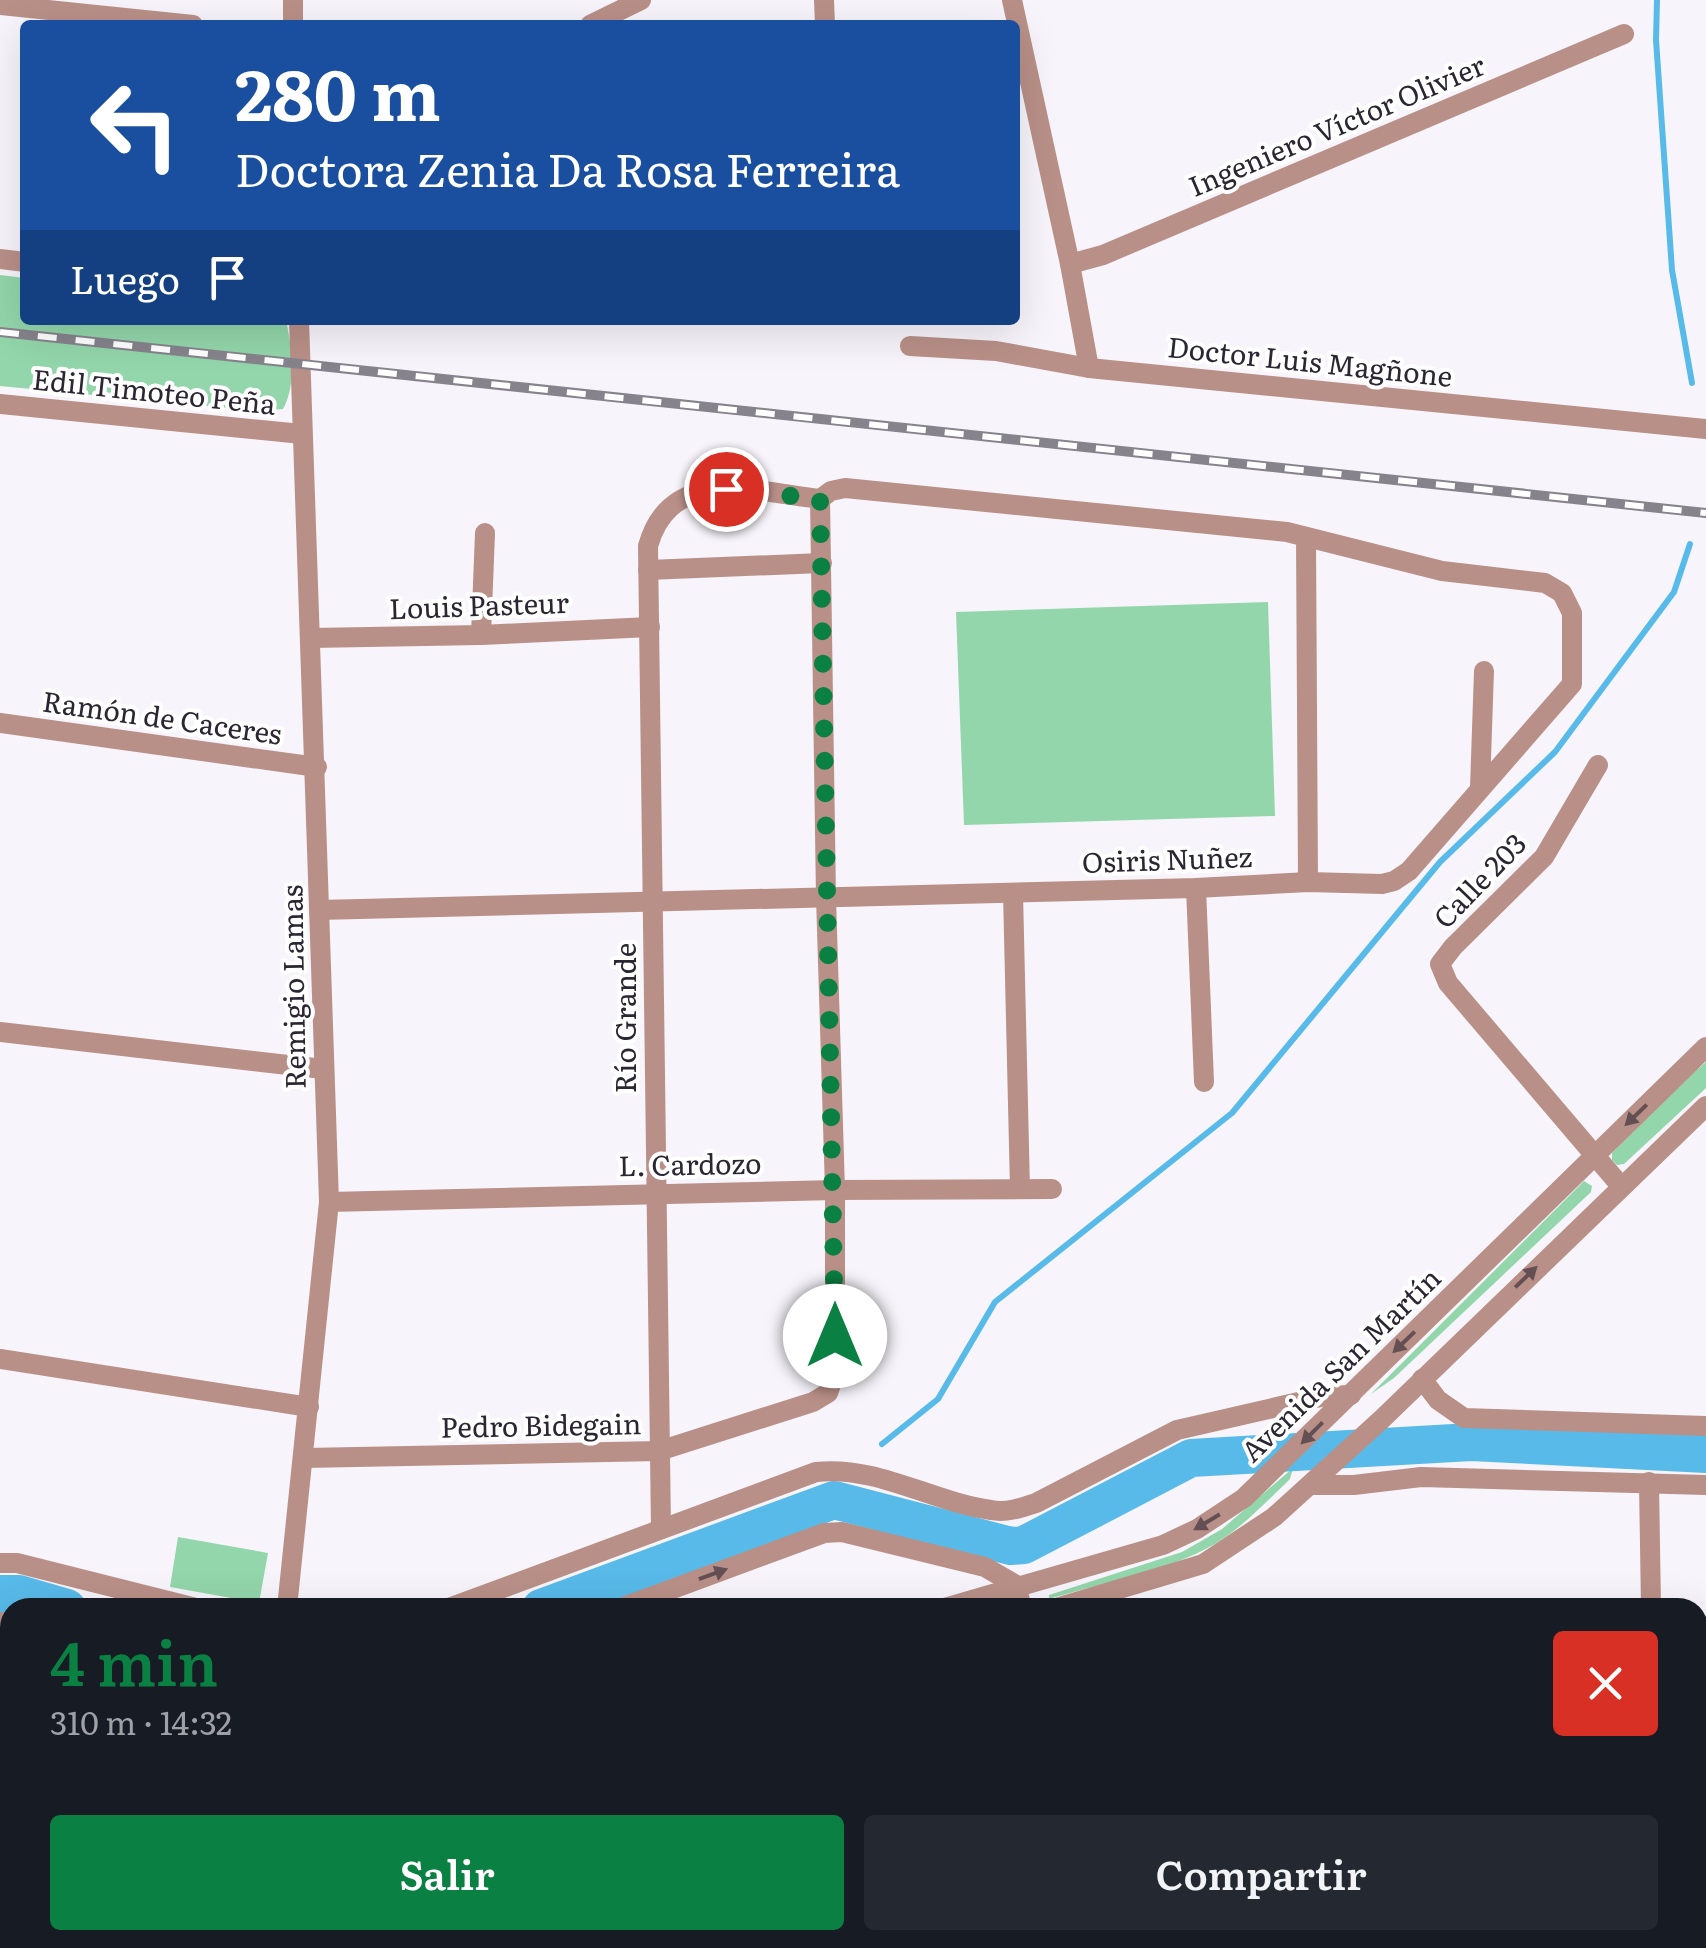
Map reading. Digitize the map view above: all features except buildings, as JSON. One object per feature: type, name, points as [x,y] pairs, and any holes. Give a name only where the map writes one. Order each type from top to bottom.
[{"type":"street","points":[[600,20],[641,0]]},
{"type":"street","points":[[0,5],[145,20]]},
{"type":"street","name":"Ingeniero Víctor Olivier","points":[[1070,264],[1103,255],[1624,34]]},
{"type":"street","points":[[1020,36],[1090,368]]},
{"type":"street","name":"Remigio Lamas","points":[[288,1598],[329,1202],[299,325]]},
{"type":"street","name":"Doctor Luis Magñone","points":[[910,346],[996,351],[1090,368],[1706,430]]},
{"type":"street","name":"Edil Timoteo Peña","points":[[0,404],[302,434]]},
{"type":"street","points":[[835,1190],[820,499],[831,491],[844,488],[1287,532],[1306,538],[1308,882]]},
{"type":"street","name":"Río Grande","points":[[661,1529],[648,546],[654,526],[666,510],[684,496],[703,489],[820,499]]},
{"type":"street","points":[[481,635],[486,532]]},
{"type":"street","name":"Osiris Nuñez","points":[[319,910],[1394,881],[1409,871],[1572,684],[1572,614],[1562,593],[1546,583],[1442,571],[1306,538]]},
{"type":"street","points":[[648,570],[822,563]]},
{"type":"street","name":"Louis Pasteur","points":[[310,638],[650,627]]},
{"type":"street","points":[[1480,788],[1484,671]]},
{"type":"street","name":"Ramón de Caceres","points":[[0,723],[316,767]]},
{"type":"street","name":"Calle 203","points":[[1593,1157],[1448,983],[1440,964],[1544,856],[1598,765]]},
{"type":"street","points":[[1196,888],[1204,1082]]},
{"type":"street","points":[[1013,892],[1020,1189]]},
{"type":"street","points":[[0,1032],[322,1070]]},
{"type":"street","name":"Avenida San Martín","points":[[977,1598],[1163,1545],[1197,1529],[1244,1498],[1706,1047]]},
{"type":"street","points":[[1089,1598],[1203,1564],[1248,1538],[1382,1419],[1706,1106]]},
{"type":"street","points":[[1593,1157],[1620,1185]]},
{"type":"street","name":"L. Cardozo","points":[[329,1202],[1052,1189]]},
{"type":"street","name":"Pedro Bidegain","points":[[305,1458],[660,1451],[813,1402],[828,1393],[835,1372],[835,1190]]},
{"type":"street","points":[[0,1359],[309,1407]]},
{"type":"street","points":[[1422,1379],[1438,1400],[1464,1418],[1706,1426]]},
{"type":"street","points":[[476,1598],[816,1472],[858,1472],[992,1511],[1015,1510],[1036,1503],[1177,1430],[1325,1396],[1346,1399]]},
{"type":"street","points":[[1310,1485],[1354,1485],[1421,1477],[1706,1485]]},
{"type":"street","points":[[1649,1482],[1652,1598]]},
{"type":"street","points":[[648,1598],[824,1533],[842,1532],[984,1567],[1016,1584],[1020,1598]]},
{"type":"street","points":[[0,1563],[155,1598]]},
{"type":"green space","points":[[0,275],[20,277],[20,325],[287,325],[292,377],[283,409],[259,411],[0,386]]},
{"type":"green space","points":[[1268,602],[1275,816],[964,825],[956,612]]},
{"type":"green space","points":[[1706,1062],[1706,1088],[1624,1164],[1617,1165],[1612,1153]]},
{"type":"green space","points":[[1584,1181],[1592,1186],[1591,1192],[1394,1378],[1371,1394]]},
{"type":"green space","points":[[1293,1468],[1290,1479],[1263,1506],[1213,1545],[1155,1569],[1049,1598],[1182,1552],[1222,1529]]},
{"type":"green space","points":[[178,1537],[268,1553],[260,1598],[231,1598],[170,1587]]},
{"type":"waterway","points":[[1657,0],[1656,40],[1672,270],[1692,383]]},
{"type":"waterway","points":[[882,1444],[938,1399],[995,1302],[1232,1113],[1440,862],[1555,752],[1674,592],[1690,544]]},
{"type":"waterway","points":[[568,1598],[834,1500],[1011,1546],[1024,1545],[1191,1458],[1471,1442],[1706,1454]]},
{"type":"waterway","points":[[0,1594],[33,1598]]},
{"type":"railway","points":[[0,332],[1706,513]]},
{"type":"route","points":[[726,489],[820,499],[835,1336]]}]
